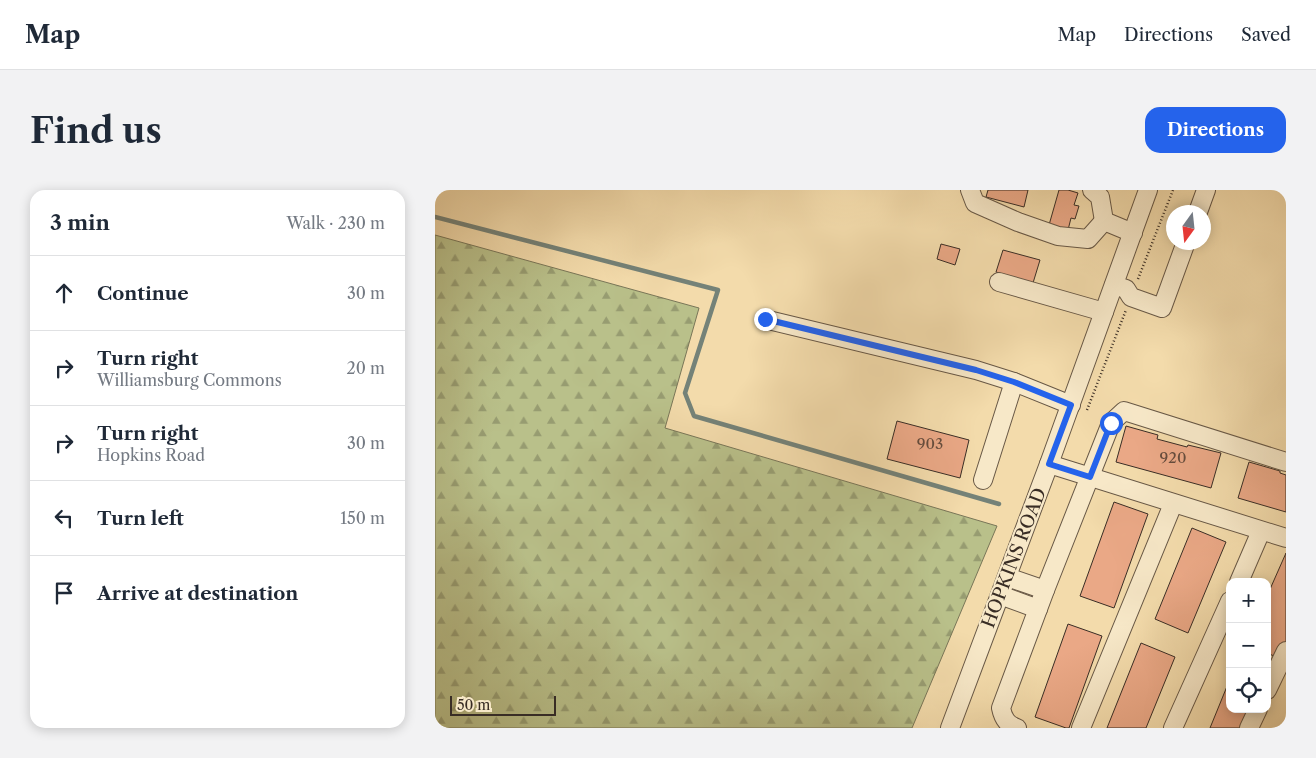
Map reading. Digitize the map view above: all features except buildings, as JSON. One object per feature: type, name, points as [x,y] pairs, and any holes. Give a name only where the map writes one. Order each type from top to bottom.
[{"type":"street","points":[[972,197],[1018,222],[1058,236],[1089,239],[1104,221],[1100,196],[1092,190]]},
{"type":"street","name":"HOPKINS ROAD","points":[[950,728],[1104,312],[1120,287],[1133,233],[1148,190]]},
{"type":"street","points":[[1201,205],[1206,190]]},
{"type":"street","points":[[1104,221],[1133,233]]},
{"type":"street","points":[[1120,287],[1135,287],[1164,303],[1183,250]]},
{"type":"street","points":[[999,282],[1104,312]]},
{"type":"street","points":[[765,319],[976,370],[1014,382],[1071,405]]},
{"type":"street","points":[[983,480],[1014,382]]},
{"type":"street","points":[[1017,728],[1012,727],[1004,719],[1001,708],[1111,423],[1124,411],[1286,462]]},
{"type":"street","points":[[1049,464],[1286,538]]},
{"type":"street","points":[[1081,728],[1173,504]]},
{"type":"street","points":[[1241,578],[1261,531]]},
{"type":"street","points":[[1007,577],[1045,590]]},
{"type":"street","points":[[1000,595],[1038,609]]},
{"type":"street","points":[[1173,728],[1226,610]]},
{"type":"street","points":[[1271,682],[1286,651]]},
{"type":"street","points":[[1249,728],[1256,713]]},
{"type":"green space","points":[[435,235],[699,308],[665,428],[997,526],[912,728],[435,728]]},
{"type":"waterway","points":[[435,217],[718,290],[685,393],[694,416],[999,504]]},
{"type":"route","points":[[765,319],[976,370],[1014,382],[1071,405],[1049,464],[1090,477],[1111,423]]}]
